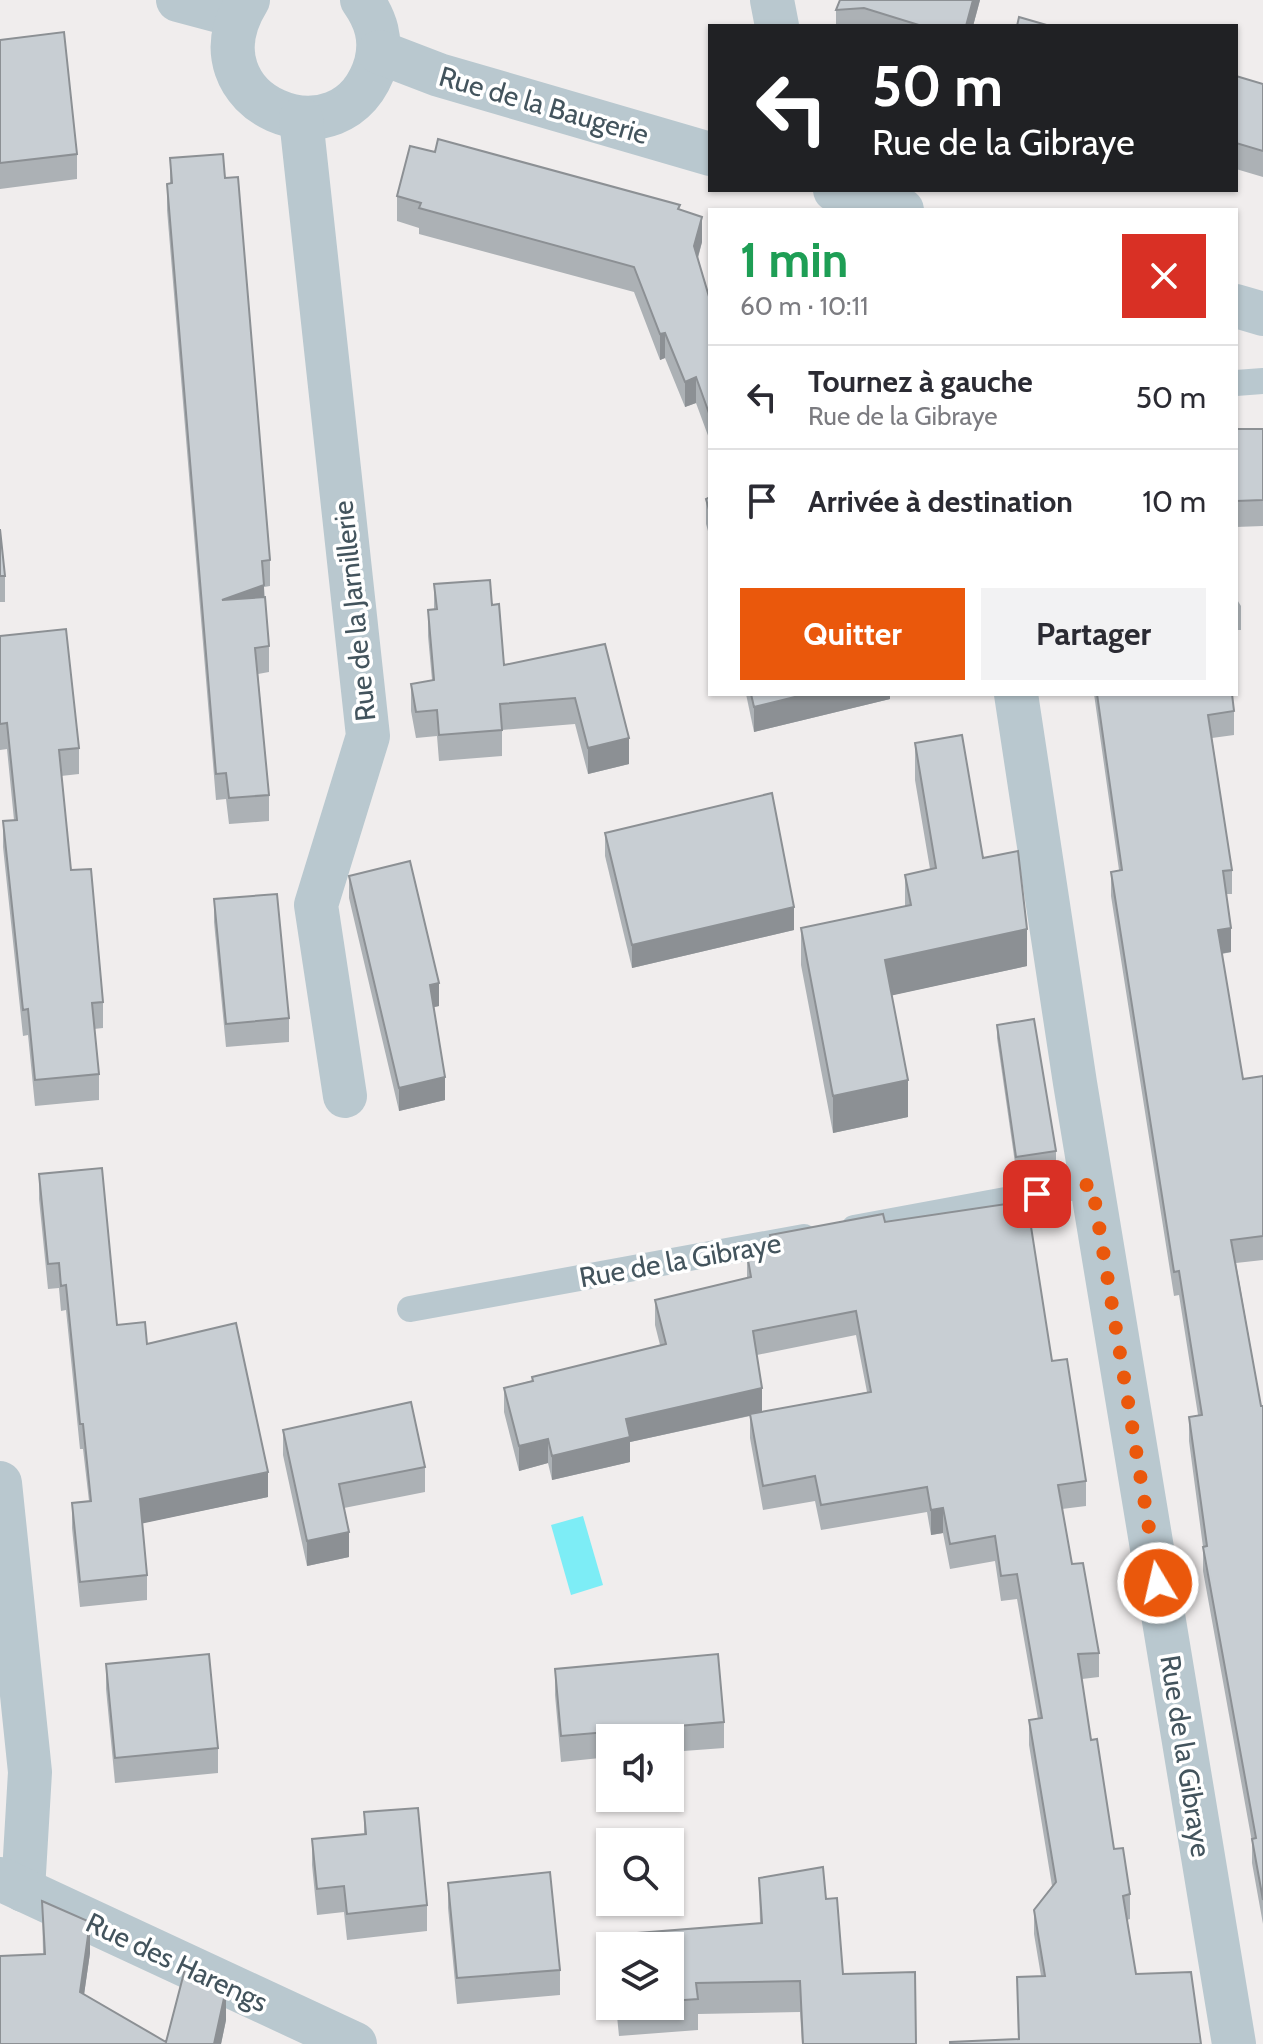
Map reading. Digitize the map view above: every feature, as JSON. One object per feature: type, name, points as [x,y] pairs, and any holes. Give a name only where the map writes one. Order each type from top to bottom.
[{"type":"street","points":[[178,0],[243,8],[232,38],[237,72],[245,86],[268,109],[301,119],[327,115],[351,103],[371,79],[379,52],[377,26],[362,0]]},
{"type":"street","points":[[772,0],[777,24]]},
{"type":"street","name":"Rue de la Baugerie","points":[[379,52],[439,75],[708,153]]},
{"type":"street","name":"Rue de la Jarnillerie","points":[[301,119],[368,736],[316,905],[345,1096]]},
{"type":"street","points":[[842,192],[895,208]]},
{"type":"street","points":[[1238,307],[1263,314]]},
{"type":"street","name":"Rue de la Gibraye","points":[[1016,696],[1092,1184],[1234,2044]]},
{"type":"street","points":[[0,1483],[30,1772],[11,1885]]},
{"type":"street","name":"Rue des Harengs","points":[[11,1885],[355,2044]]},
{"type":"lane","points":[[1238,383],[1263,381]]},
{"type":"lane","name":"Rue de la Gibraye","points":[[410,1309],[1092,1184]]},
{"type":"water","points":[[583,1516],[603,1585],[571,1595],[551,1525]]},
{"type":"building","points":[[840,0],[973,0],[967,24],[916,24],[864,8],[836,10]]},
{"type":"building","points":[[1019,17],[1043,24],[1017,24]]},
{"type":"building","points":[[64,32],[77,154],[0,163],[0,40]]},
{"type":"building","points":[[1238,77],[1263,84],[1263,151],[1238,144]]},
{"type":"building","points":[[438,139],[680,205],[678,209],[702,217],[694,246],[708,293],[708,410],[696,377],[685,382],[665,333],[660,334],[634,267],[419,208],[421,203],[397,196],[410,146],[435,152]]},
{"type":"building","points":[[223,154],[225,178],[238,177],[270,560],[262,561],[264,585],[222,600],[265,597],[269,646],[255,648],[269,795],[229,798],[226,773],[216,774],[167,184],[172,183],[170,158]]},
{"type":"building","points":[[1238,429],[1263,429],[1263,500],[1238,501]]},
{"type":"building","points":[[0,529],[5,576],[0,576]]},
{"type":"building","points":[[490,580],[492,605],[499,604],[504,665],[605,644],[629,738],[588,748],[575,698],[500,704],[502,730],[439,735],[437,710],[416,712],[411,684],[434,680],[428,610],[437,609],[434,584]]},
{"type":"building","points":[[66,629],[79,748],[59,750],[71,870],[91,869],[103,1002],[92,1003],[99,1074],[35,1080],[28,1009],[23,1010],[3,821],[17,820],[7,723],[0,724],[0,636]]},
{"type":"building","points":[[751,696],[799,696],[754,707]]},
{"type":"building","points":[[1097,696],[1232,696],[1234,711],[1208,715],[1232,870],[1223,871],[1231,928],[1218,930],[1243,1079],[1263,1076],[1263,1236],[1231,1240],[1263,1406],[1263,1900],[1252,1839],[1256,1838],[1203,1547],[1207,1546],[1189,1417],[1202,1415],[1179,1271],[1174,1272],[1111,872],[1122,870]]},
{"type":"building","points":[[962,735],[983,858],[1018,851],[1027,929],[885,960],[908,1080],[833,1096],[801,928],[911,905],[905,875],[936,868],[915,743]]},
{"type":"building","points":[[772,793],[794,907],[632,945],[605,833]]},
{"type":"building","points":[[410,861],[439,983],[430,985],[445,1077],[399,1088],[349,876]]},
{"type":"building","points":[[277,894],[289,1018],[226,1024],[214,899]]},
{"type":"building","points":[[1034,1019],[1056,1151],[1016,1157],[997,1025]]},
{"type":"building","points":[[102,1168],[117,1325],[145,1322],[147,1344],[236,1323],[268,1472],[140,1499],[147,1575],[80,1582],[72,1503],[91,1501],[66,1285],[61,1286],[59,1263],[48,1264],[39,1174]]},
{"type":"building","points":[[1027,1201],[1052,1361],[1067,1359],[1086,1481],[1058,1485],[1072,1564],[1083,1563],[1099,1653],[1078,1654],[1091,1740],[1097,1739],[1114,1849],[1123,1848],[1130,1894],[1123,1896],[1136,1974],[1191,1972],[1201,2044],[950,2044],[1019,2039],[1017,1977],[1045,1976],[1034,1910],[1056,1882],[1029,1720],[1042,1718],[1017,1574],[1001,1576],[995,1536],[950,1544],[943,1508],[931,1510],[927,1487],[821,1505],[815,1476],[763,1486],[750,1414],[871,1392],[856,1311],[753,1331],[762,1388],[626,1419],[630,1437],[552,1456],[548,1439],[519,1446],[504,1388],[533,1381],[532,1377],[666,1344],[655,1300],[751,1277],[747,1254],[772,1243],[770,1235],[883,1214],[885,1222]]},
{"type":"building","points":[[411,1402],[425,1467],[339,1484],[349,1532],[307,1541],[283,1430]]},
{"type":"building","points":[[209,1654],[218,1748],[115,1758],[106,1664]]},
{"type":"building","points":[[718,1654],[724,1722],[684,1725],[596,1724],[596,1733],[561,1736],[555,1669]]},
{"type":"building","points":[[418,1808],[427,1905],[347,1914],[344,1886],[317,1889],[312,1839],[366,1834],[364,1812]]},
{"type":"building","points":[[823,1867],[826,1899],[837,1898],[843,1974],[915,1972],[916,2044],[803,2044],[800,1981],[696,1983],[698,1999],[684,2000],[684,1932],[650,1932],[762,1923],[759,1878]]},
{"type":"building","points":[[550,1872],[560,1970],[457,1978],[448,1883]]},
{"type":"building","points":[[42,1901],[90,1922],[80,1992],[166,2042],[185,1969],[226,1989],[214,2044],[0,2044],[0,1956],[45,1954]]},
{"type":"route","points":[[1037,1194],[1092,1184],[1158,1583]]}]
